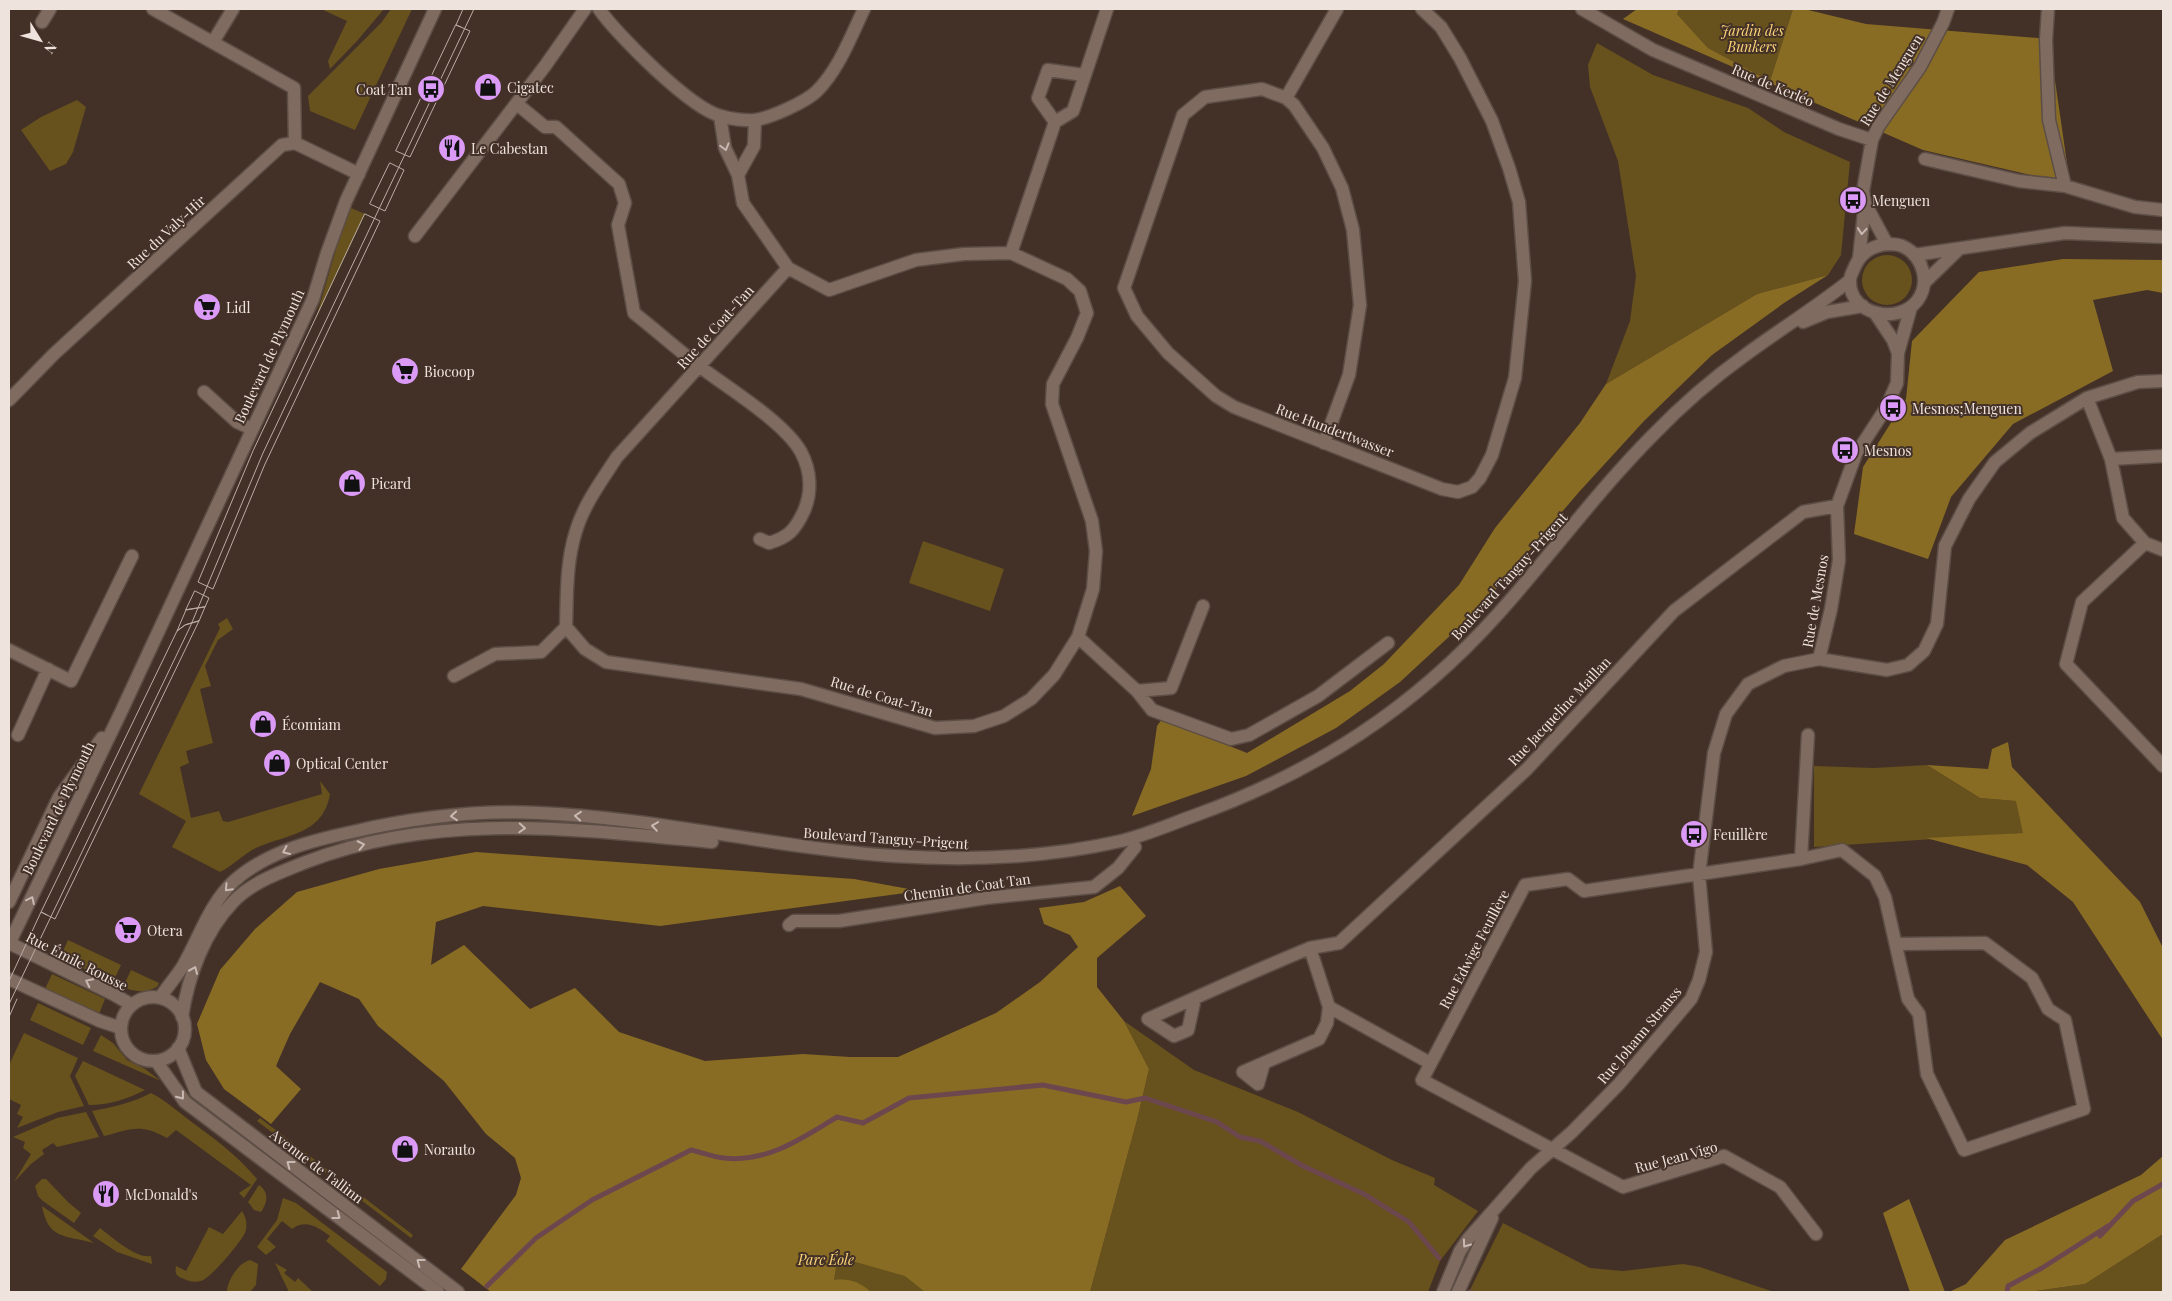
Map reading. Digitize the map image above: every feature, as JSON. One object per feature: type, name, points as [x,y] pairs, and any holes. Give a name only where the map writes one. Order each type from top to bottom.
[{"type":"street","points":[[42,22],[50,9]]},
{"type":"street","points":[[153,9],[294,88],[295,143],[359,174]]},
{"type":"street","points":[[213,42],[233,9]]},
{"type":"street","name":"Boulevard de Plymouth","points":[[9,944],[121,712],[313,299],[330,244],[359,174],[435,9]]},
{"type":"street","points":[[416,236],[517,104],[585,9]]},
{"type":"street","points":[[599,9],[610,24],[689,99],[720,116],[755,120],[791,108],[817,92],[838,62],[864,9]]},
{"type":"street","points":[[1011,253],[1055,122],[1073,111],[1107,9]]},
{"type":"street","points":[[1324,443],[1349,375],[1360,305],[1353,230],[1342,188],[1324,148],[1294,105],[1286,98],[1337,9]]},
{"type":"street","name":"Rue Hundertwasser","points":[[1286,98],[1262,89],[1205,97],[1183,115],[1124,288],[1137,316],[1168,353],[1216,396],[1234,407],[1442,489],[1458,492],[1472,486],[1480,478],[1488,463],[1515,378],[1525,281],[1519,202],[1492,121],[1460,58],[1441,27],[1422,9]]},
{"type":"street","name":"Rue de Kerléo","points":[[1582,9],[1652,50],[1823,122],[1872,140]]},
{"type":"street","name":"Rue de Menguen","points":[[1872,140],[1878,127],[1920,67],[1943,23],[1948,9]]},
{"type":"street","points":[[2048,9],[2046,40],[2049,120],[2065,186]]},
{"type":"street","points":[[1055,122],[1038,98],[1048,70],[1084,75]]},
{"type":"street","points":[[517,104],[545,127],[556,128],[619,184],[625,203],[618,225],[634,313],[700,367],[786,431],[801,453],[810,477],[809,499],[799,522],[786,538],[769,543],[760,539]]},
{"type":"street","name":"Rue de Coat-Tan","points":[[720,116],[725,148],[738,175],[743,204],[788,268],[829,290],[916,260],[964,254],[1011,253],[1067,279],[1080,291],[1087,313],[1077,338],[1053,384],[1052,404],[1092,521],[1096,551],[1094,589],[1078,637],[1054,674],[1031,699],[1004,716],[974,726],[935,728],[801,688],[606,662],[585,649],[566,627],[568,567],[576,530],[594,492],[617,457],[788,268]]},
{"type":"street","points":[[738,175],[754,146],[755,120]]},
{"type":"street","points":[[1859,258],[1871,248],[1886,244],[1902,246],[1914,255],[1924,273],[1924,283],[1922,292],[1911,308],[1894,315],[1875,313],[1863,306],[1852,294],[1849,281],[1859,258],[1865,203],[1863,191],[1872,140]]},
{"type":"street","name":"Rue du Valy-Hir","points":[[9,400],[54,354],[282,145],[295,143]]},
{"type":"street","points":[[1925,159],[2019,181],[2065,186],[2135,207],[2163,210]]},
{"type":"street","points":[[1865,203],[1886,244]]},
{"type":"street","points":[[1914,255],[2065,233],[2163,237]]},
{"type":"street","points":[[1924,283],[1958,250]]},
{"type":"street","name":"Boulevard Tanguy-Prigent","points":[[160,998],[172,982],[222,894],[236,880],[267,859],[305,842],[408,821],[484,813],[538,813],[617,820],[790,846],[890,856],[955,859],[1031,856],[1122,840],[1247,796],[1295,773],[1367,730],[1409,699],[1451,662],[1496,616],[1654,434],[1705,386],[1823,302],[1849,281]]},
{"type":"street","name":"Boulevard Tanguy-Prigent","points":[[1780,331],[1827,312],[1863,306]]},
{"type":"street","name":"Rue de Mesnos","points":[[1819,659],[1831,609],[1839,560],[1837,506],[1856,454],[1886,408],[1897,382],[1898,353],[1911,308]]},
{"type":"street","name":"Rue de Mesnos","points":[[1875,313],[1893,340],[1898,353]]},
{"type":"street","points":[[1819,659],[1887,670],[1908,665],[1924,651],[1937,624],[1945,546],[1969,499],[1995,462],[2030,433],[2087,398],[2138,382],[2163,381]]},
{"type":"street","points":[[204,392],[237,422],[252,429]]},
{"type":"street","points":[[2087,398],[2111,460],[2123,518],[2145,543],[2163,550]]},
{"type":"street","points":[[2111,460],[2163,456]]},
{"type":"street","name":"Rue Jacqueline Maillan","points":[[1195,998],[1310,948],[1339,943],[1527,769],[1674,611],[1803,512],[1837,506]]},
{"type":"street","points":[[2145,543],[2082,602],[2066,664],[2163,766]]},
{"type":"street","points":[[9,650],[71,681],[132,556]]},
{"type":"street","points":[[1137,692],[1171,688],[1203,606]]},
{"type":"street","points":[[454,676],[495,654],[541,652],[566,627]]},
{"type":"street","points":[[1078,637],[1137,692],[1152,710],[1230,739],[1249,734],[1318,696],[1388,643]]},
{"type":"street","name":"Rue Johann Strauss","points":[[1443,1292],[1460,1251],[1531,1168],[1620,1084],[1691,999],[1699,980],[1706,952],[1699,875],[1714,753],[1726,714],[1748,684],[1784,666],[1819,659]]},
{"type":"street","points":[[18,734],[48,670]]},
{"type":"street","name":"Boulevard de Plymouth","points":[[9,902],[59,797],[121,712]]},
{"type":"street","points":[[1801,859],[1808,735]]},
{"type":"street","name":"Boulevard Tanguy-Prigent","points":[[182,1017],[188,983],[208,937],[233,902],[246,891],[280,872],[356,845],[444,830],[509,827],[588,831],[748,845],[790,846]]},
{"type":"street","name":"Chemin de Coat Tan","points":[[789,925],[794,921],[839,921],[986,898],[1094,887],[1118,868],[1135,847],[1140,835]]},
{"type":"street","points":[[1699,875],[1801,859],[1842,850],[1875,876],[1885,897],[1908,999],[1919,1014],[1926,1074],[1964,1150],[2084,1109],[2065,1020],[2048,1010],[2032,978],[1985,942],[1896,944]]},
{"type":"street","name":"Rue Edwige Feuillère","points":[[1554,1148],[1422,1080],[1430,1063],[1525,885],[1568,879],[1584,890],[1699,875]]},
{"type":"street","name":"Rue Émile Rousse","points":[[9,944],[132,1005]]},
{"type":"street","points":[[1264,1063],[1319,1039],[1327,1023],[1329,1007],[1310,948]]},
{"type":"street","points":[[9,979],[100,1021],[121,1028]]},
{"type":"street","points":[[160,998],[169,1002],[182,1017],[183,1039],[178,1048],[168,1057],[156,1061],[145,1060],[131,1052],[122,1039],[121,1028],[124,1015],[132,1005],[140,1000],[160,998]]},
{"type":"street","points":[[1329,1007],[1430,1063]]},
{"type":"street","name":"Avenue de Tallinn","points":[[178,1048],[196,1092],[458,1292]]},
{"type":"street","name":"Avenue de Tallinn","points":[[156,1061],[185,1102],[438,1292]]},
{"type":"street","name":"Rue Jean Vigo","points":[[1554,1148],[1623,1187],[1724,1156],[1780,1186],[1816,1234]]},
{"type":"street","name":"Rue Johann Strauss","points":[[1458,1292],[1498,1207]]},
{"type":"green space","points":[[321,9],[384,9],[330,69],[328,61],[347,21]]},
{"type":"green space","points":[[391,9],[412,9],[355,130],[310,111],[308,96],[381,23]]},
{"type":"green space","points":[[1637,9],[1679,9],[1677,14],[1708,48],[1770,81],[1793,9],[1804,9],[1866,24],[2049,39],[2070,184],[1923,150],[1623,19]]},
{"type":"green space","name":"Jardin des Bunkers","points":[[1679,9],[1793,9],[1770,81],[1708,48],[1677,14]]},
{"type":"green space","points":[[1597,43],[1653,75],[1748,108],[1784,132],[1850,162],[1841,255],[1828,275],[1757,294],[1606,384],[1630,321],[1636,276],[1618,161],[1590,87],[1588,65]]},
{"type":"green space","points":[[77,100],[86,107],[73,152],[66,164],[50,171],[21,130],[41,117]]},
{"type":"green space","points":[[351,208],[365,214],[316,318],[337,246]]},
{"type":"green space","points":[[1882,255],[1892,255],[1905,262],[1912,275],[1912,285],[1905,298],[1892,305],[1882,305],[1873,301],[1866,294],[1862,285],[1862,275],[1866,266],[1873,259]]},
{"type":"green space","points":[[2063,259],[2163,260],[2163,293],[2147,290],[2093,300],[2113,371],[2013,424],[1951,497],[1928,559],[1854,534],[1863,467],[1906,399],[1912,341],[1979,272]]},
{"type":"green space","points":[[1828,275],[1784,303],[1712,355],[1644,421],[1579,492],[1480,608],[1400,682],[1336,728],[1246,776],[1132,816],[1151,769],[1157,726],[1162,719],[1247,753],[1350,691],[1384,664],[1459,585],[1495,528],[1580,423],[1606,384],[1757,294]]},
{"type":"green space","points":[[923,541],[1004,569],[990,611],[909,583]]},
{"type":"green space","points":[[227,618],[233,629],[218,640],[205,666],[211,686],[200,689],[213,743],[186,751],[189,763],[180,767],[191,818],[219,811],[223,821],[228,822],[322,794],[320,781],[330,794],[326,808],[320,818],[312,825],[291,836],[256,848],[220,872],[172,847],[186,821],[139,794],[220,628],[218,624]]},
{"type":"green space","points":[[2008,742],[2012,767],[2140,902],[2163,948],[2163,1040],[2073,902],[2027,865],[1926,838],[2023,833],[2016,801],[1980,798],[1927,765],[1988,769],[1992,749]]},
{"type":"green space","points":[[1927,765],[1980,798],[2017,801],[2024,833],[1814,847],[1814,766],[1874,768]]},
{"type":"green space","points":[[476,852],[854,879],[920,891],[660,926],[483,906],[436,922],[431,965],[464,945],[530,1009],[575,988],[619,1032],[705,1061],[803,1054],[850,1057],[898,1057],[996,1013],[1040,982],[1078,947],[1070,935],[1044,924],[1039,908],[1084,902],[1120,886],[1146,916],[1097,958],[1097,987],[1124,1021],[1149,1069],[1090,1292],[925,1292],[905,1276],[845,1259],[836,1266],[834,1280],[854,1282],[871,1292],[491,1292],[461,1269],[516,1195],[521,1178],[515,1158],[486,1134],[444,1081],[378,1026],[359,999],[320,982],[290,1034],[276,1066],[301,1089],[271,1124],[224,1089],[206,1060],[197,1024],[220,970],[255,929],[297,892],[379,869]]},
{"type":"green space","points":[[68,940],[121,965],[113,982],[60,958]]},
{"type":"green space","points":[[131,970],[159,983],[157,987],[140,991],[123,987]]},
{"type":"green space","points":[[52,974],[105,999],[99,1014],[45,989]]},
{"type":"green space","points":[[38,1003],[91,1028],[83,1045],[30,1020]]},
{"type":"green space","points":[[1124,1021],[1194,1070],[1298,1112],[1392,1160],[1435,1178],[1434,1185],[1478,1211],[1440,1261],[1428,1292],[1090,1292],[1149,1069]]},
{"type":"green space","points":[[24,1033],[78,1058],[70,1076],[84,1106],[58,1112],[17,1128],[23,1117],[17,1114],[21,1105],[9,1099],[9,1065]]},
{"type":"green space","points":[[101,1035],[113,1043],[127,1060],[145,1069],[161,1081],[93,1051]]},
{"type":"green space","points":[[83,1061],[145,1090],[118,1101],[89,1105],[75,1076]]},
{"type":"green space","points":[[151,1093],[166,1102],[217,1141],[234,1155],[257,1179],[244,1198],[239,1193],[251,1185],[176,1130],[167,1138],[150,1130],[143,1129],[104,1136],[92,1111],[130,1102]]},
{"type":"green space","points":[[86,1112],[99,1137],[57,1147],[53,1143],[42,1150],[44,1154],[31,1164],[14,1182],[31,1154],[23,1148],[25,1142],[13,1137],[57,1118]]},
{"type":"green space","points":[[260,1118],[413,1235],[411,1238],[257,1121]]},
{"type":"green space","points":[[2163,1156],[2163,1234],[2085,1284],[2029,1292],[1949,1292],[1966,1284],[2005,1240],[2141,1175]]},
{"type":"green space","points":[[42,1179],[46,1179],[81,1213],[74,1223],[38,1196],[35,1186]]},
{"type":"green space","points":[[259,1185],[266,1195],[265,1205],[261,1212],[254,1210],[248,1202]]},
{"type":"green space","points":[[283,1198],[296,1203],[387,1272],[386,1279],[380,1286],[326,1241],[330,1236],[316,1227],[307,1224],[292,1229],[282,1221],[267,1239],[276,1247],[266,1255],[257,1247],[277,1220]]},
{"type":"green space","points":[[1909,1199],[1945,1292],[1910,1292],[1883,1213]]},
{"type":"green space","points":[[42,1206],[94,1243],[66,1237],[53,1231],[45,1217]]},
{"type":"green space","points":[[242,1211],[246,1221],[245,1233],[232,1252],[218,1267],[206,1278],[198,1282],[189,1281],[177,1275],[176,1266],[186,1271],[209,1227],[223,1234]]},
{"type":"green space","name":"Parc Éole","points":[[822,1221],[1005,1292],[708,1292]]},
{"type":"green space","points":[[1503,1223],[1590,1268],[1623,1271],[1683,1264],[1700,1267],[1774,1292],[1469,1292]]},
{"type":"green space","points":[[100,1228],[131,1251],[151,1256],[152,1264],[117,1252],[93,1236]]},
{"type":"green space","points":[[2163,1234],[2163,1292],[2029,1292],[2085,1284]]},
{"type":"green space","points":[[250,1260],[258,1264],[256,1285],[250,1292],[227,1292],[234,1273],[241,1265]]},
{"type":"green space","points":[[275,1263],[287,1270],[284,1273],[295,1282],[298,1278],[313,1292],[289,1292]]},
{"type":"waterway","points":[[487,1286],[536,1238],[592,1200],[691,1150],[724,1158],[740,1159],[755,1157],[798,1141],[837,1117],[863,1123],[909,1098],[1043,1085],[1126,1102],[1145,1098],[1217,1122],[1240,1137],[1260,1141],[1303,1166],[1364,1194],[1409,1222],[1439,1258]]},
{"type":"waterway","points":[[2007,1292],[2008,1286],[2042,1268],[2108,1226],[2100,1236],[2133,1201],[2163,1184]]},
{"type":"tram line","points":[[461,27],[456,25],[463,9]]},
{"type":"tram line","points":[[9,1004],[190,627],[263,453],[474,9]]},
{"type":"tram line","points":[[456,25],[470,31],[410,157],[396,151],[456,25]]},
{"type":"tram line","points":[[390,163],[404,170],[385,211],[370,204],[390,163]]},
{"type":"tram line","points":[[365,214],[380,221],[265,464],[213,589],[198,582],[253,451],[365,214]]},
{"type":"tram line","points":[[195,591],[209,598],[205,607],[186,610],[195,591]]},
{"type":"tram line","points":[[205,607],[199,621],[185,625],[177,631],[186,610],[205,607]]},
{"type":"tram line","points":[[199,621],[55,919],[41,912],[177,631],[185,625],[199,621]]},
{"type":"tram line","points":[[9,981],[41,912],[47,915]]},
{"type":"tram line","points":[[9,1017],[17,999]]},
{"type":"place","name":"Cigatec","points":[[488,87]]},
{"type":"place","name":"Coat Tan","points":[[431,89]]},
{"type":"place","name":"Le Cabestan","points":[[452,148]]},
{"type":"place","name":"Menguen","points":[[1853,200]]},
{"type":"place","name":"Lidl","points":[[207,307]]},
{"type":"place","name":"Biocoop","points":[[405,371]]},
{"type":"place","name":"Mesnos;Menguen","points":[[1893,408]]},
{"type":"place","name":"Mesnos","points":[[1845,450]]},
{"type":"place","name":"Picard","points":[[352,483]]},
{"type":"place","name":"Écomiam","points":[[263,724]]},
{"type":"place","name":"Optical Center","points":[[277,763]]},
{"type":"place","name":"Feuillère","points":[[1694,834]]},
{"type":"place","name":"Otera","points":[[128,930]]},
{"type":"place","name":"Norauto","points":[[405,1149]]},
{"type":"place","name":"McDonald's","points":[[106,1194]]}]
